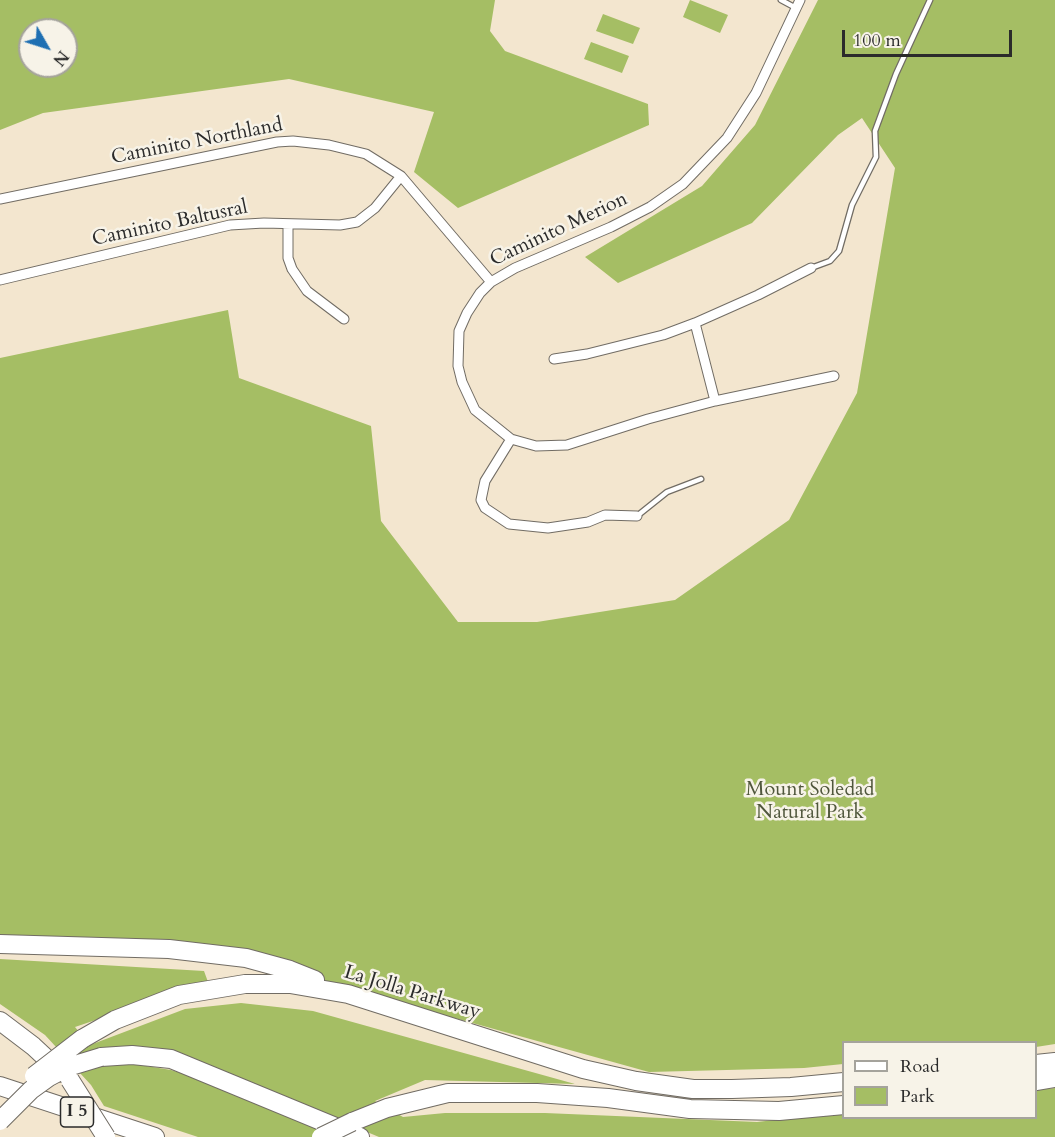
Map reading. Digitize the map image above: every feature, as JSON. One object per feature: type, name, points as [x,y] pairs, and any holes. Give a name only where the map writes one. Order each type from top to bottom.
[{"type":"highway","points":[[0,944],[169,949],[246,958],[290,970],[387,1007]]},
{"type":"highway","name":"La Jolla Parkway","points":[[0,1111],[21,1087],[61,1054],[115,1020],[179,995],[245,984],[290,984],[348,994],[583,1069],[636,1081],[693,1089],[791,1087],[842,1082]]},
{"type":"highway","points":[[0,1021],[33,1046],[70,1080],[106,1137]]},
{"type":"highway","points":[[0,1121],[24,1095],[68,1067],[101,1057],[132,1055],[171,1059],[360,1137]]},
{"type":"highway","points":[[1037,1064],[1055,1062]]},
{"type":"highway","points":[[1037,1081],[1055,1078]]},
{"type":"highway","name":"I 5","points":[[0,1086],[155,1137]]},
{"type":"highway","points":[[321,1137],[387,1108],[448,1093],[520,1093],[608,1098],[690,1109],[779,1111],[842,1105]]},
{"type":"street","name":"Caminito Merion","points":[[798,4],[756,93],[727,138],[683,184],[650,207],[611,227],[515,268],[491,282],[480,293],[459,331],[458,366],[462,382],[475,410],[511,439],[536,446],[567,445],[648,419],[715,401],[834,376]]},
{"type":"street","name":"Caminito Northland","points":[[0,200],[277,142],[293,141],[329,145],[366,154],[401,176],[491,282]]},
{"type":"street","name":"Caminito Baltusral","points":[[0,280],[230,225],[264,223],[340,225],[357,222],[375,208],[401,176]]},
{"type":"street","points":[[288,225],[288,258],[292,269],[307,291],[344,319]]},
{"type":"street","points":[[554,359],[587,354],[695,323],[811,268]]},
{"type":"street","points":[[695,323],[715,401]]},
{"type":"street","points":[[511,439],[485,481],[481,500],[485,508],[509,524],[548,528],[588,522],[605,515],[637,516]]},
{"type":"lane","points":[[781,0],[798,4]]},
{"type":"lane","points":[[811,268],[830,261],[838,251],[852,205],[876,157],[875,131],[930,0]]},
{"type":"lane","points":[[637,516],[667,492],[701,479]]},
{"type":"green space","points":[[0,0],[495,0],[490,31],[505,51],[648,104],[649,125],[458,208],[414,172],[434,112],[289,79],[43,113],[0,130]]},
{"type":"green space","points":[[690,0],[728,15],[720,33],[683,17]]},
{"type":"green space","name":"Mount Soledad Natural Park","points":[[818,0],[1055,0],[1055,1044],[1037,1047],[1037,1041],[842,1041],[842,1064],[804,1068],[649,1072],[213,951],[0,935],[0,358],[228,310],[239,378],[371,426],[381,521],[458,622],[537,622],[675,600],[789,520],[857,393],[895,168],[862,118],[838,135],[752,223],[618,283],[585,257],[702,186],[755,125]]},
{"type":"green space","points":[[603,14],[640,28],[633,44],[596,31]]},
{"type":"green space","points":[[591,42],[629,56],[622,73],[584,59]]},
{"type":"green space","points":[[0,959],[204,971],[208,982],[75,1027],[90,1045],[185,1009],[241,1003],[313,1011],[575,1084],[425,1080],[375,1101],[403,1117],[445,1113],[545,1113],[757,1122],[842,1112],[842,1119],[1037,1119],[1037,1090],[1055,1088],[1055,1137],[379,1137],[195,1060],[128,1063],[171,1070],[213,1083],[338,1137],[198,1137],[104,1106],[91,1085],[45,1035],[0,1004]]}]
